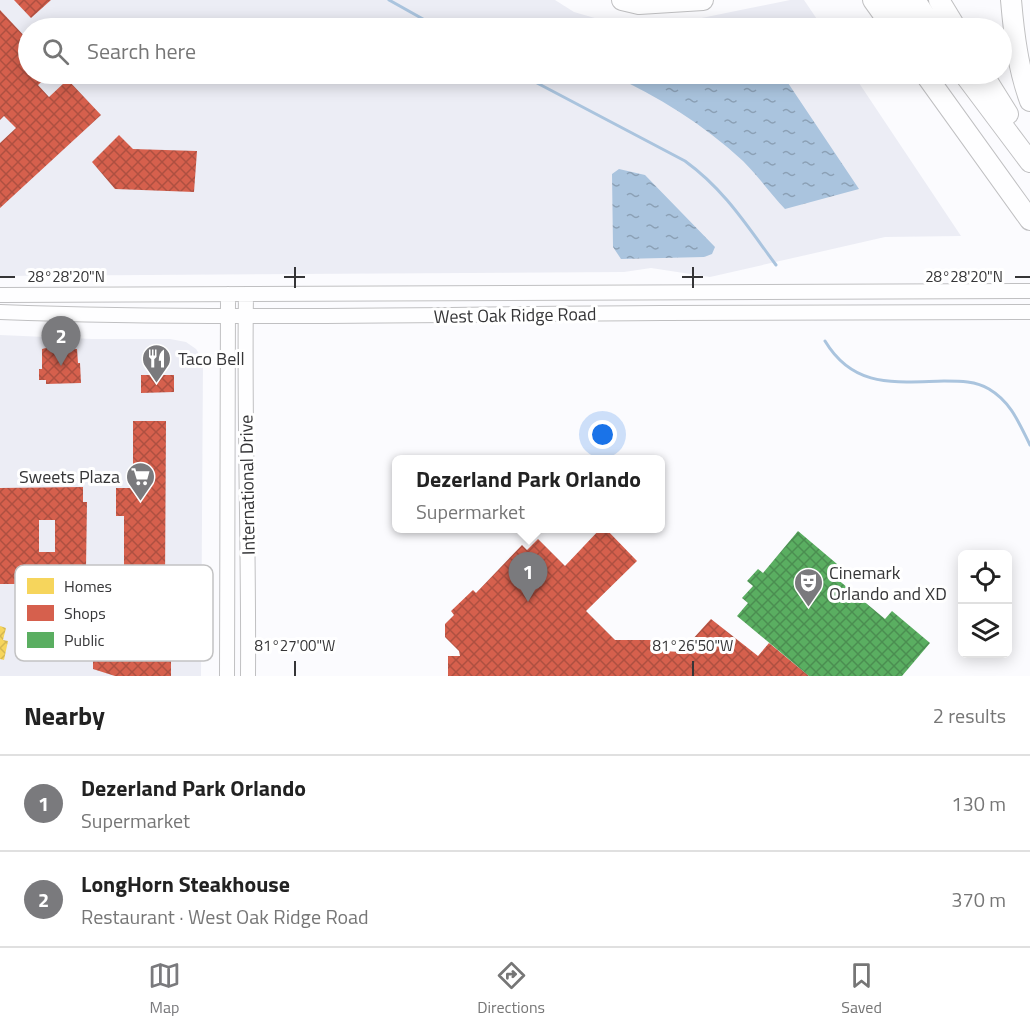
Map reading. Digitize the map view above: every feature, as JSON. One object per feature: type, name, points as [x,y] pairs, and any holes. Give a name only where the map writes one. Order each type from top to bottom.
[{"type":"highway","points":[[621,0],[639,4],[703,0]]},
{"type":"highway","points":[[915,0],[927,18]]},
{"type":"highway","points":[[939,0],[950,18]]},
{"type":"highway","points":[[1011,0],[1014,35],[1023,81],[1030,101]]},
{"type":"highway","points":[[879,2],[888,18]]},
{"type":"highway","points":[[879,2],[899,18]]},
{"type":"highway","points":[[933,84],[1030,219]]},
{"type":"highway","points":[[945,84],[1030,219]]},
{"type":"highway","points":[[972,84],[1030,162]]},
{"type":"highway","points":[[990,84],[1030,150]]},
{"type":"street","points":[[665,313],[679,300],[697,291]]},
{"type":"street","name":"West Oak Ridge Road","points":[[0,295],[1030,291]]},
{"type":"street","name":"International Drive","points":[[227,676],[228,294]]},
{"type":"street","name":"International Drive","points":[[246,294],[248,676]]},
{"type":"street","name":"West Oak Ridge Road","points":[[0,312],[228,316],[434,316],[1030,312]]},
{"type":"street","points":[[228,560],[235,584],[249,609]]},
{"type":"street","points":[[227,606],[237,617],[243,629],[248,650]]},
{"type":"shaded area","points":[[0,0],[555,0],[574,12],[595,18],[18,18],[18,84],[860,84],[961,236],[885,237],[710,277],[651,268],[624,272],[0,276]]},
{"type":"shaded area","points":[[790,0],[804,0],[816,18],[702,18]]},
{"type":"shaded area","points":[[0,335],[92,339],[170,339],[186,342],[196,349],[203,360],[202,565],[15,565],[15,661],[201,661],[201,676],[0,676]]},
{"type":"water","points":[[629,84],[789,84],[859,189],[785,209],[743,161],[728,148],[696,123]]},
{"type":"water","points":[[619,169],[645,175],[715,247],[712,254],[704,257],[621,259],[613,247],[612,174]]},
{"type":"building: Homes","points":[[0,626],[6,628],[3,640],[8,641],[4,660],[0,659]]},
{"type":"building: Shops","points":[[14,0],[51,0],[31,18]]},
{"type":"building: Shops","points":[[0,10],[18,29],[18,84],[39,84],[49,97],[63,84],[72,84],[101,115],[0,208],[0,143],[16,128],[4,116],[0,120]]},
{"type":"building: Shops","points":[[119,135],[133,149],[197,151],[194,192],[115,189],[92,162]]},
{"type":"building: Shops","points":[[50,343],[64,343],[65,349],[77,349],[81,383],[46,384],[46,380],[39,380],[39,369],[42,369],[42,349],[50,347]]},
{"type":"building: Shops","name":"Taco Bell","points":[[141,375],[174,375],[174,392],[141,393]]},
{"type":"building: Shops","name":"Sweets Plaza","points":[[133,421],[166,421],[165,565],[124,565],[124,516],[116,516],[116,488],[133,488]]},
{"type":"building: Shops","points":[[83,487],[83,502],[87,502],[86,565],[15,565],[15,584],[0,584],[0,488]],"holes":[[[39,520],[55,520],[55,552],[39,552]]]},
{"type":"building: Shops","points":[[596,533],[610,533],[637,561],[586,611],[615,640],[662,640],[663,651],[681,652],[711,619],[758,656],[769,643],[809,676],[448,676],[448,656],[460,656],[459,651],[445,637],[445,624],[454,615],[451,611],[473,590],[476,593],[522,545],[527,550],[538,539],[565,566]]},
{"type":"building: Shops","points":[[93,661],[171,661],[171,676],[115,676],[93,669]]},
{"type":"building: Public","name":"Cinemark Orlando and XD","points":[[798,531],[837,564],[830,573],[885,619],[892,611],[930,643],[902,676],[809,676],[737,616],[748,603],[742,598],[753,586],[747,581],[758,569],[763,573]]},
{"type":"waterway","points":[[389,0],[421,18]]},
{"type":"waterway","points":[[539,84],[685,161],[724,196],[776,265]]},
{"type":"waterway","points":[[825,341],[836,357],[862,375],[892,381],[962,381],[984,386],[997,394],[1009,407],[1030,445]]},
{"type":"place","name":"LongHorn Steakhouse","points":[[61,366]]},
{"type":"place","name":"Taco Bell","points":[[157,384]]},
{"type":"place","name":"Sweets Plaza","points":[[141,502]]},
{"type":"place","name":"Dezerland Park Orlando","points":[[528,602]]},
{"type":"place","name":"Cinemark Orlando and XD","points":[[808,608]]}]
